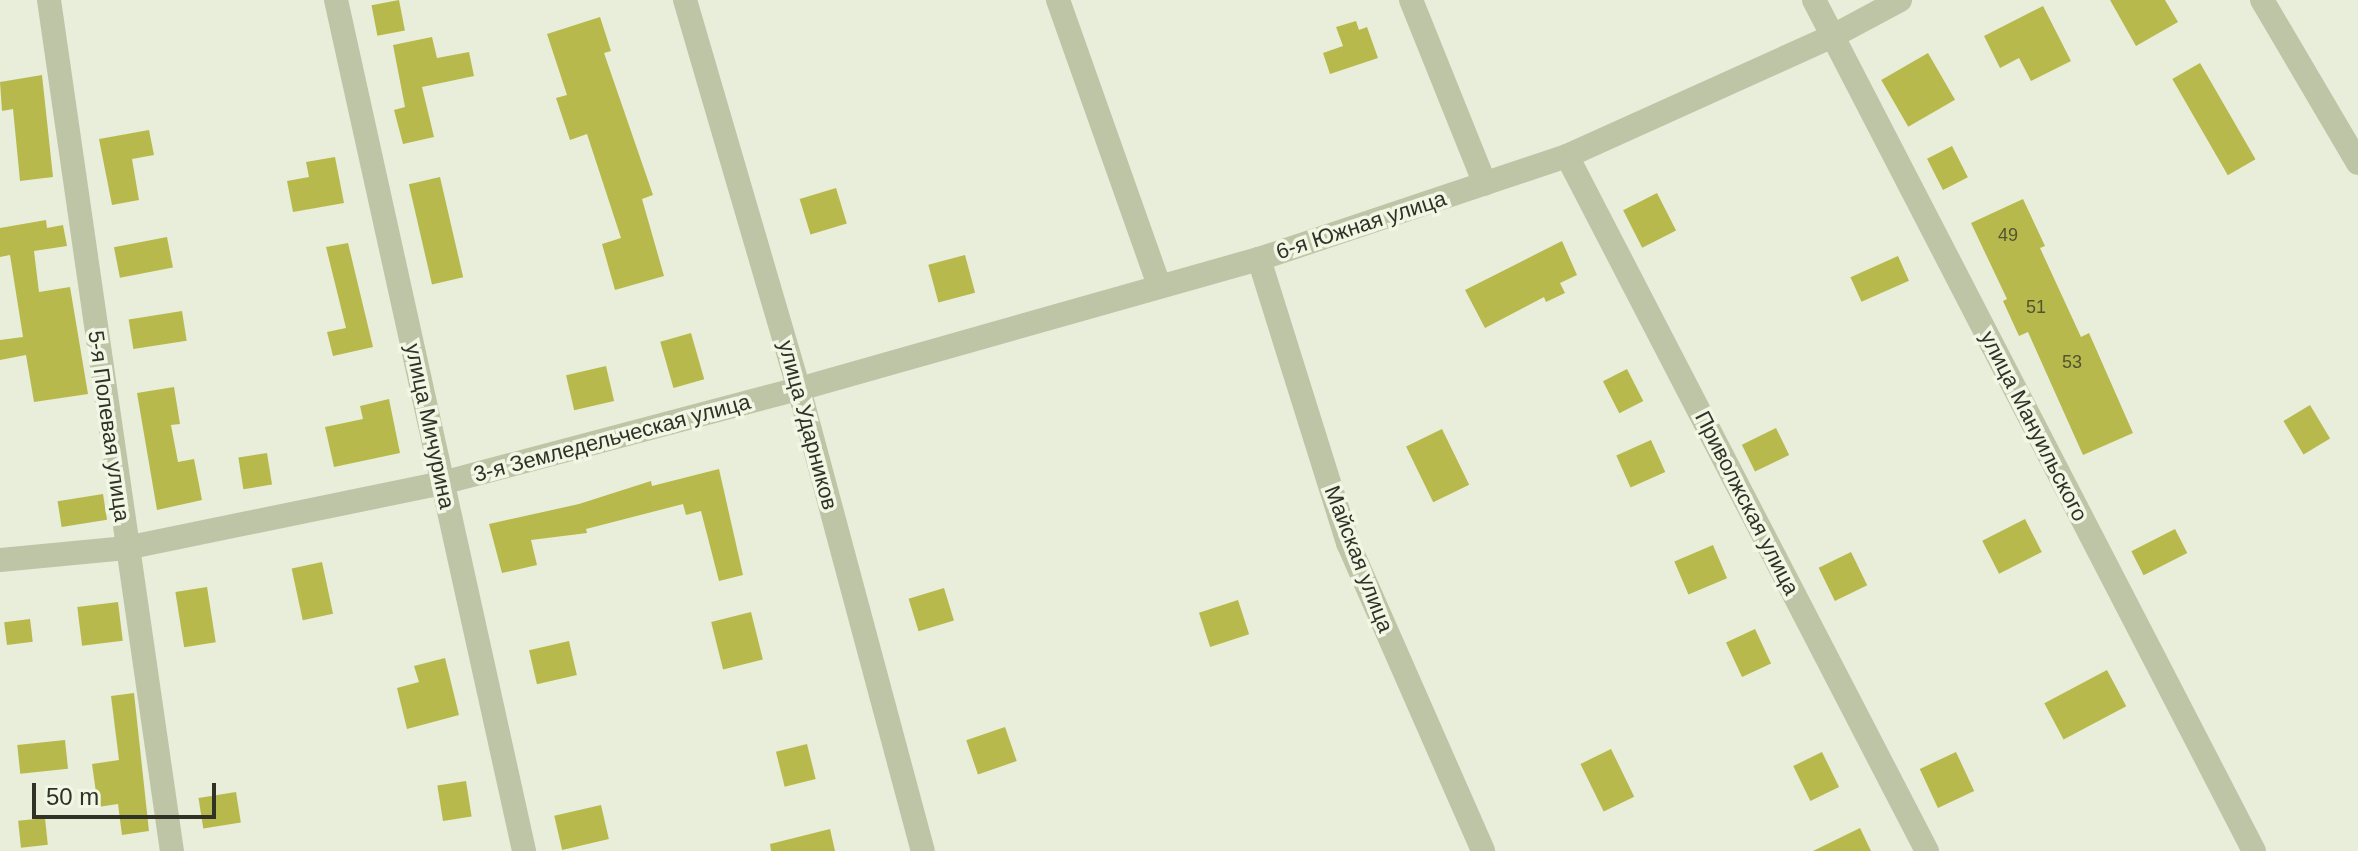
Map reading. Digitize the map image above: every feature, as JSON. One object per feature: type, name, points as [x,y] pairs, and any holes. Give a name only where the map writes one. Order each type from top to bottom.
[{"type":"street","name":"5-я Полевая улица","points":[[49,0],[172,851]]},
{"type":"street","name":"улица Мичурина","points":[[336,0],[524,851]]},
{"type":"street","name":"улица Ударников","points":[[685,0],[799,389],[923,851]]},
{"type":"street","points":[[1058,0],[1159,285]]},
{"type":"street","points":[[1411,0],[1485,184]]},
{"type":"street","name":"улица Мануильского","points":[[1814,0],[2254,851]]},
{"type":"street","name":"6-я Южная улица","points":[[799,389],[1259,259],[1567,156],[1833,36],[1900,0]]},
{"type":"street","points":[[2262,0],[2358,163]]},
{"type":"street","name":"Приволжская улица","points":[[1567,156],[1927,851]]},
{"type":"street","name":"Майская улица","points":[[1259,259],[1348,543],[1483,851]]},
{"type":"street","name":"3-я Земледельческая улица","points":[[0,560],[126,548],[442,483],[799,389]]},
{"type":"building","points":[[399,0],[405,30],[377,36],[372,5]]},
{"type":"building","points":[[2110,0],[2165,0],[2178,22],[2136,46]]},
{"type":"building","points":[[2043,6],[2071,61],[2031,81],[2019,58],[2000,68],[1984,36]]},
{"type":"building","points":[[600,17],[611,51],[604,53],[653,195],[642,199],[664,276],[615,290],[602,244],[621,238],[587,134],[570,140],[556,98],[567,95],[547,34]]},
{"type":"building","points":[[1356,21],[1359,30],[1367,27],[1378,58],[1330,74],[1323,53],[1343,46],[1336,27]]},
{"type":"building","points":[[432,37],[437,58],[469,52],[474,76],[422,87],[434,137],[403,144],[394,110],[405,107],[393,45]]},
{"type":"building","points":[[1928,53],[1955,100],[1908,127],[1881,80]]},
{"type":"building","points":[[2200,63],[2256,159],[2228,175],[2172,79]]},
{"type":"building","points":[[42,75],[53,177],[20,181],[13,109],[2,111],[0,82]]},
{"type":"building","points":[[149,130],[154,155],[132,159],[139,200],[112,205],[99,139]]},
{"type":"building","points":[[1952,146],[1968,177],[1943,190],[1927,159]]},
{"type":"building","points":[[335,157],[344,203],[293,212],[287,181],[309,177],[306,162]]},
{"type":"building","points":[[440,177],[463,277],[432,285],[409,184]]},
{"type":"building","points":[[836,188],[847,223],[810,234],[800,199]]},
{"type":"building","points":[[1657,193],[1676,230],[1642,248],[1623,210]]},
{"type":"building","points":[[2023,199],[2045,246],[2040,248],[2081,337],[2089,333],[2133,433],[2083,455],[2028,332],[2019,336],[2003,301],[2007,299],[1971,223]]},
{"type":"building","points":[[46,220],[47,228],[63,225],[67,246],[34,251],[39,292],[70,287],[88,394],[34,402],[26,355],[0,360],[0,340],[23,337],[10,255],[0,257],[0,228]]},
{"type":"building","points":[[167,237],[173,267],[120,278],[114,247]]},
{"type":"building","points":[[1562,241],[1577,275],[1560,283],[1565,293],[1546,302],[1544,297],[1485,328],[1465,290]]},
{"type":"building","points":[[348,243],[373,347],[333,356],[327,332],[346,328],[326,247]]},
{"type":"building","points":[[965,255],[975,293],[938,303],[928,265]]},
{"type":"building","points":[[1898,256],[1909,281],[1861,302],[1850,277]]},
{"type":"building","points":[[182,311],[187,341],[133,349],[129,319]]},
{"type":"building","points":[[691,333],[704,379],[673,388],[660,342]]},
{"type":"building","points":[[606,366],[614,401],[574,410],[566,375]]},
{"type":"building","points":[[1627,369],[1643,401],[1619,413],[1603,381]]},
{"type":"building","points":[[174,387],[180,424],[171,425],[178,462],[194,459],[202,500],[157,510],[137,393]]},
{"type":"building","points":[[389,399],[400,453],[334,467],[325,427],[363,419],[360,406]]},
{"type":"building","points":[[2310,405],[2330,438],[2304,454],[2283,421]]},
{"type":"building","points":[[1776,428],[1789,455],[1755,472],[1742,445]]},
{"type":"building","points":[[1442,429],[1469,485],[1433,502],[1406,447]]},
{"type":"building","points":[[1651,440],[1665,472],[1631,487],[1616,455]]},
{"type":"building","points":[[267,453],[272,485],[243,489],[238,458]]},
{"type":"building","points":[[719,469],[743,575],[719,581],[701,511],[686,515],[683,504],[586,529],[587,533],[531,540],[537,565],[502,573],[489,524],[579,504],[651,481],[652,486]]},
{"type":"building","points":[[103,494],[107,520],[62,527],[58,501]]},
{"type":"building","points":[[2025,519],[2042,552],[1999,574],[1982,541]]},
{"type":"building","points":[[2175,529],[2187,553],[2144,575],[2131,551]]},
{"type":"building","points":[[1713,545],[1727,578],[1688,595],[1674,561]]},
{"type":"building","points":[[1851,552],[1867,585],[1835,601],[1819,568]]},
{"type":"building","points":[[322,562],[333,614],[303,620],[292,568]]},
{"type":"building","points":[[207,587],[216,642],[184,647],[175,592]]},
{"type":"building","points":[[944,588],[954,621],[919,631],[909,599]]},
{"type":"building","points":[[1238,600],[1249,634],[1210,647],[1199,613]]},
{"type":"building","points":[[118,602],[123,641],[82,646],[77,607]]},
{"type":"building","points":[[751,612],[763,660],[723,669],[711,622]]},
{"type":"building","points":[[30,619],[33,642],[7,645],[4,622]]},
{"type":"building","points":[[1755,629],[1771,663],[1742,677],[1726,643]]},
{"type":"building","points":[[569,641],[577,675],[537,684],[529,650]]},
{"type":"building","points":[[445,658],[459,715],[407,729],[397,688],[419,682],[414,666]]},
{"type":"building","points":[[2107,670],[2126,706],[2064,740],[2044,703]]},
{"type":"building","points":[[134,693],[149,831],[122,835],[118,804],[98,807],[92,764],[119,760],[111,696]]},
{"type":"building","points":[[1005,727],[1017,761],[978,774],[966,740]]},
{"type":"building","points":[[65,740],[68,769],[20,774],[17,745]]},
{"type":"building","points":[[807,744],[816,779],[785,787],[776,752]]},
{"type":"building","points":[[1611,749],[1634,797],[1604,812],[1580,764]]},
{"type":"building","points":[[1822,752],[1839,787],[1810,801],[1793,766]]},
{"type":"building","points":[[1956,752],[1974,791],[1938,808],[1920,769]]},
{"type":"building","points":[[466,781],[472,817],[443,821],[437,786]]},
{"type":"building","points":[[236,792],[241,823],[203,829],[198,798]]},
{"type":"building","points":[[601,805],[609,839],[562,850],[554,816]]},
{"type":"building","points":[[45,818],[48,845],[21,848],[18,821]]},
{"type":"building","points":[[1860,828],[1871,851],[1813,851]]},
{"type":"building","points":[[830,829],[835,851],[771,851],[770,844]]}]
